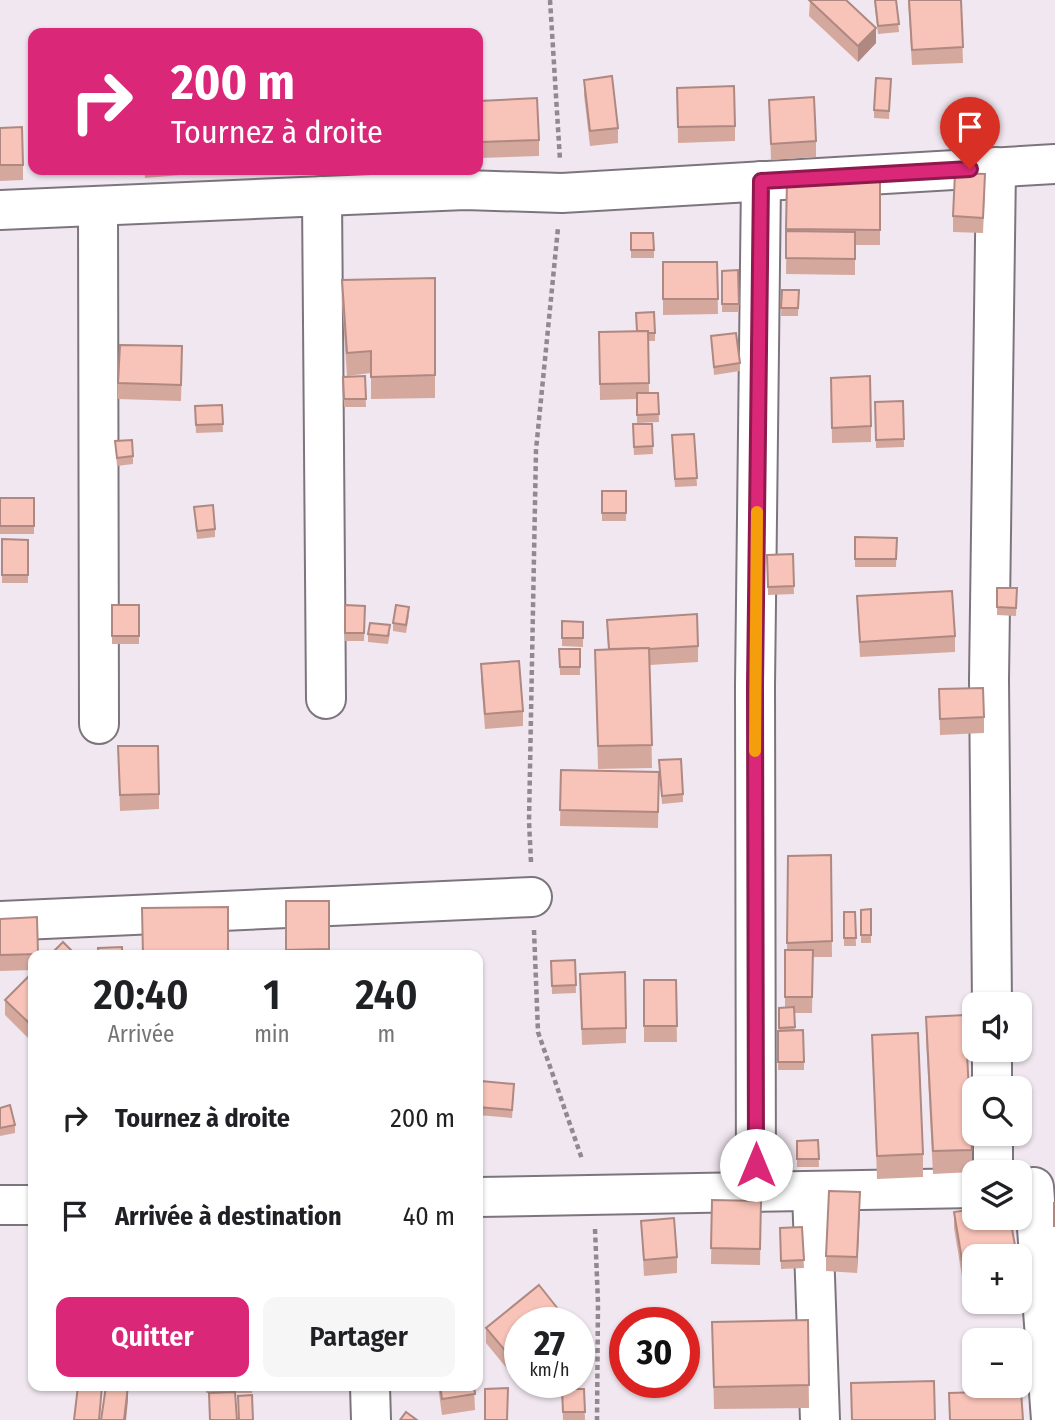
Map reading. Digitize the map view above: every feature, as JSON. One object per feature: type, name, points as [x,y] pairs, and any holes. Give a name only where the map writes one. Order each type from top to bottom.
[{"type":"street","points":[[0,210],[465,190],[562,193],[1055,164]]},
{"type":"street","points":[[992,992],[989,680],[996,167]]},
{"type":"street","points":[[757,1192],[755,672],[761,181]]},
{"type":"street","points":[[322,196],[326,699]]},
{"type":"street","points":[[98,206],[99,724]]},
{"type":"street","points":[[0,921],[532,897]]},
{"type":"street","points":[[1036,1187],[1051,1420]]},
{"type":"street","points":[[483,1197],[962,1188]]},
{"type":"street","points":[[812,1191],[820,1420]]},
{"type":"street","points":[[0,1205],[28,1205]]},
{"type":"street","points":[[370,1391],[371,1420]]},
{"type":"path","points":[[550,0],[562,193],[536,450],[529,821],[538,1032],[594,1195],[598,1303],[597,1420]]},
{"type":"building","points":[[809,0],[846,0],[876,28],[858,46]]},
{"type":"building","points":[[875,0],[896,0],[899,24],[878,26]]},
{"type":"building","points":[[909,0],[961,0],[963,47],[912,50]]},
{"type":"building","points":[[612,76],[618,128],[590,131],[584,80]]},
{"type":"building","points":[[876,78],[891,79],[889,111],[874,110]]},
{"type":"building","points":[[734,86],[735,126],[678,127],[677,88]]},
{"type":"building","points":[[814,97],[816,141],[771,144],[769,100]]},
{"type":"building","points":[[537,98],[539,140],[483,142],[483,101]]},
{"type":"building","points":[[22,127],[23,165],[0,165],[0,128]]},
{"type":"building","points":[[955,173],[985,174],[983,218],[953,216]]},
{"type":"building","points":[[787,180],[880,181],[880,230],[786,229]]},
{"type":"building","points":[[786,231],[855,232],[855,259],[786,258]]},
{"type":"building","points":[[631,233],[653,233],[654,250],[631,250]]},
{"type":"building","points":[[663,262],[717,262],[718,299],[663,299]]},
{"type":"building","points":[[738,270],[739,304],[722,304],[722,271]]},
{"type":"building","points":[[435,278],[435,375],[371,377],[371,351],[347,353],[342,280]]},
{"type":"building","points":[[782,290],[799,290],[798,308],[781,308]]},
{"type":"building","points":[[654,312],[655,333],[637,331],[636,313]]},
{"type":"building","points":[[648,331],[649,383],[600,384],[599,332]]},
{"type":"building","points":[[736,333],[740,363],[714,367],[711,336]]},
{"type":"building","points":[[120,345],[182,346],[181,385],[118,383]]},
{"type":"building","points":[[365,376],[366,399],[344,399],[343,377]]},
{"type":"building","points":[[870,376],[871,426],[832,428],[831,378]]},
{"type":"building","points":[[637,393],[658,393],[659,414],[637,415]]},
{"type":"building","points":[[903,401],[904,439],[876,440],[875,402]]},
{"type":"building","points":[[222,405],[223,424],[196,425],[195,406]]},
{"type":"building","points":[[633,424],[652,424],[653,446],[634,447]]},
{"type":"building","points":[[694,434],[697,478],[675,479],[672,435]]},
{"type":"building","points":[[132,440],[133,456],[117,458],[115,441]]},
{"type":"building","points":[[602,491],[626,491],[626,513],[602,513]]},
{"type":"building","points":[[0,498],[34,498],[34,526],[0,526]]},
{"type":"building","points":[[213,505],[215,529],[197,531],[194,507]]},
{"type":"building","points":[[855,537],[897,538],[896,559],[855,559]]},
{"type":"building","points":[[2,539],[28,540],[28,575],[2,575]]},
{"type":"building","points":[[793,554],[794,586],[768,587],[767,555]]},
{"type":"building","points":[[997,588],[1017,588],[1016,608],[997,607]]},
{"type":"building","points":[[952,591],[955,636],[860,642],[857,596]]},
{"type":"building","points":[[112,605],[139,605],[139,636],[112,636]]},
{"type":"building","points":[[345,605],[365,606],[364,633],[345,633]]},
{"type":"building","points":[[396,605],[409,607],[406,625],[393,623]]},
{"type":"building","points":[[697,614],[698,646],[609,649],[607,620]]},
{"type":"building","points":[[562,621],[583,622],[583,638],[562,638]]},
{"type":"building","points":[[370,623],[390,625],[388,636],[368,634]]},
{"type":"building","points":[[649,648],[652,745],[598,746],[595,650]]},
{"type":"building","points":[[559,649],[580,649],[580,667],[560,667]]},
{"type":"building","points":[[519,661],[523,711],[485,714],[481,664]]},
{"type":"building","points":[[983,688],[984,717],[940,719],[939,689]]},
{"type":"building","points":[[118,746],[158,746],[159,794],[120,795]]},
{"type":"building","points":[[681,759],[683,794],[662,796],[659,760]]},
{"type":"building","points":[[561,770],[659,772],[658,812],[560,810]]},
{"type":"building","points":[[831,855],[832,941],[787,943],[788,856]]},
{"type":"building","points":[[286,901],[329,901],[329,949],[286,950]]},
{"type":"building","points":[[228,907],[228,950],[143,950],[142,908]]},
{"type":"building","points":[[871,909],[871,935],[861,935],[861,910]]},
{"type":"building","points":[[844,912],[855,912],[856,938],[844,938]]},
{"type":"building","points":[[37,917],[38,950],[28,950],[28,954],[0,955],[0,919]]},
{"type":"building","points":[[63,942],[71,950],[55,950]]},
{"type":"building","points":[[122,947],[122,950],[98,950]]},
{"type":"building","points":[[785,950],[813,950],[812,997],[785,997]]},
{"type":"building","points":[[575,960],[576,985],[552,986],[551,961]]},
{"type":"building","points":[[625,972],[626,1028],[582,1029],[580,974]]},
{"type":"building","points":[[28,977],[28,1022],[5,1000]]},
{"type":"building","points":[[644,980],[676,980],[677,1026],[644,1026]]},
{"type":"building","points":[[794,1007],[795,1027],[779,1028],[779,1008]]},
{"type":"building","points":[[962,1015],[962,1062],[967,1062],[968,1076],[962,1076],[962,1146],[972,1146],[972,1150],[933,1151],[926,1017]]},
{"type":"building","points":[[803,1030],[804,1062],[778,1062],[778,1031]]},
{"type":"building","points":[[918,1033],[923,1154],[877,1156],[872,1035]]},
{"type":"building","points":[[483,1081],[514,1084],[512,1110],[483,1107]]},
{"type":"building","points":[[10,1105],[15,1125],[0,1128],[0,1108]]},
{"type":"building","points":[[818,1140],[819,1159],[797,1159],[797,1141]]},
{"type":"building","points":[[829,1191],[860,1192],[857,1257],[826,1256]]},
{"type":"building","points":[[712,1200],[761,1201],[760,1249],[711,1248]]},
{"type":"building","points":[[962,1211],[962,1230],[1012,1230],[1015,1244],[962,1244],[962,1260],[954,1212]]},
{"type":"building","points":[[674,1218],[677,1257],[644,1260],[641,1221]]},
{"type":"building","points":[[802,1227],[804,1260],[781,1261],[780,1228]]},
{"type":"building","points":[[539,1285],[556,1307],[512,1307]]},
{"type":"building","points":[[504,1313],[504,1349],[486,1328]]},
{"type":"building","points":[[808,1320],[809,1385],[714,1387],[712,1322]]},
{"type":"building","points":[[934,1381],[935,1420],[852,1420],[851,1383]]},
{"type":"building","points":[[504,1388],[504,1398],[508,1398],[507,1420],[485,1420],[485,1389]]},
{"type":"building","points":[[77,1391],[102,1391],[99,1420],[74,1420]]},
{"type":"building","points":[[105,1391],[127,1391],[124,1420],[101,1420]]},
{"type":"building","points":[[441,1391],[475,1391],[475,1394],[442,1399]]},
{"type":"building","points":[[235,1392],[237,1420],[210,1420],[209,1393]]},
{"type":"building","points":[[949,1393],[962,1393],[962,1398],[1021,1398],[1023,1420],[950,1420]]},
{"type":"building","points":[[252,1395],[253,1420],[239,1420],[238,1396]]},
{"type":"building","points":[[562,1398],[584,1398],[585,1412],[563,1412]]},
{"type":"building","points":[[406,1412],[417,1420],[400,1420]]},
{"type":"slow traffic","points":[[755,751],[757,512]]},
{"type":"route","points":[[756,1165],[755,686],[761,181],[970,169]]}]
